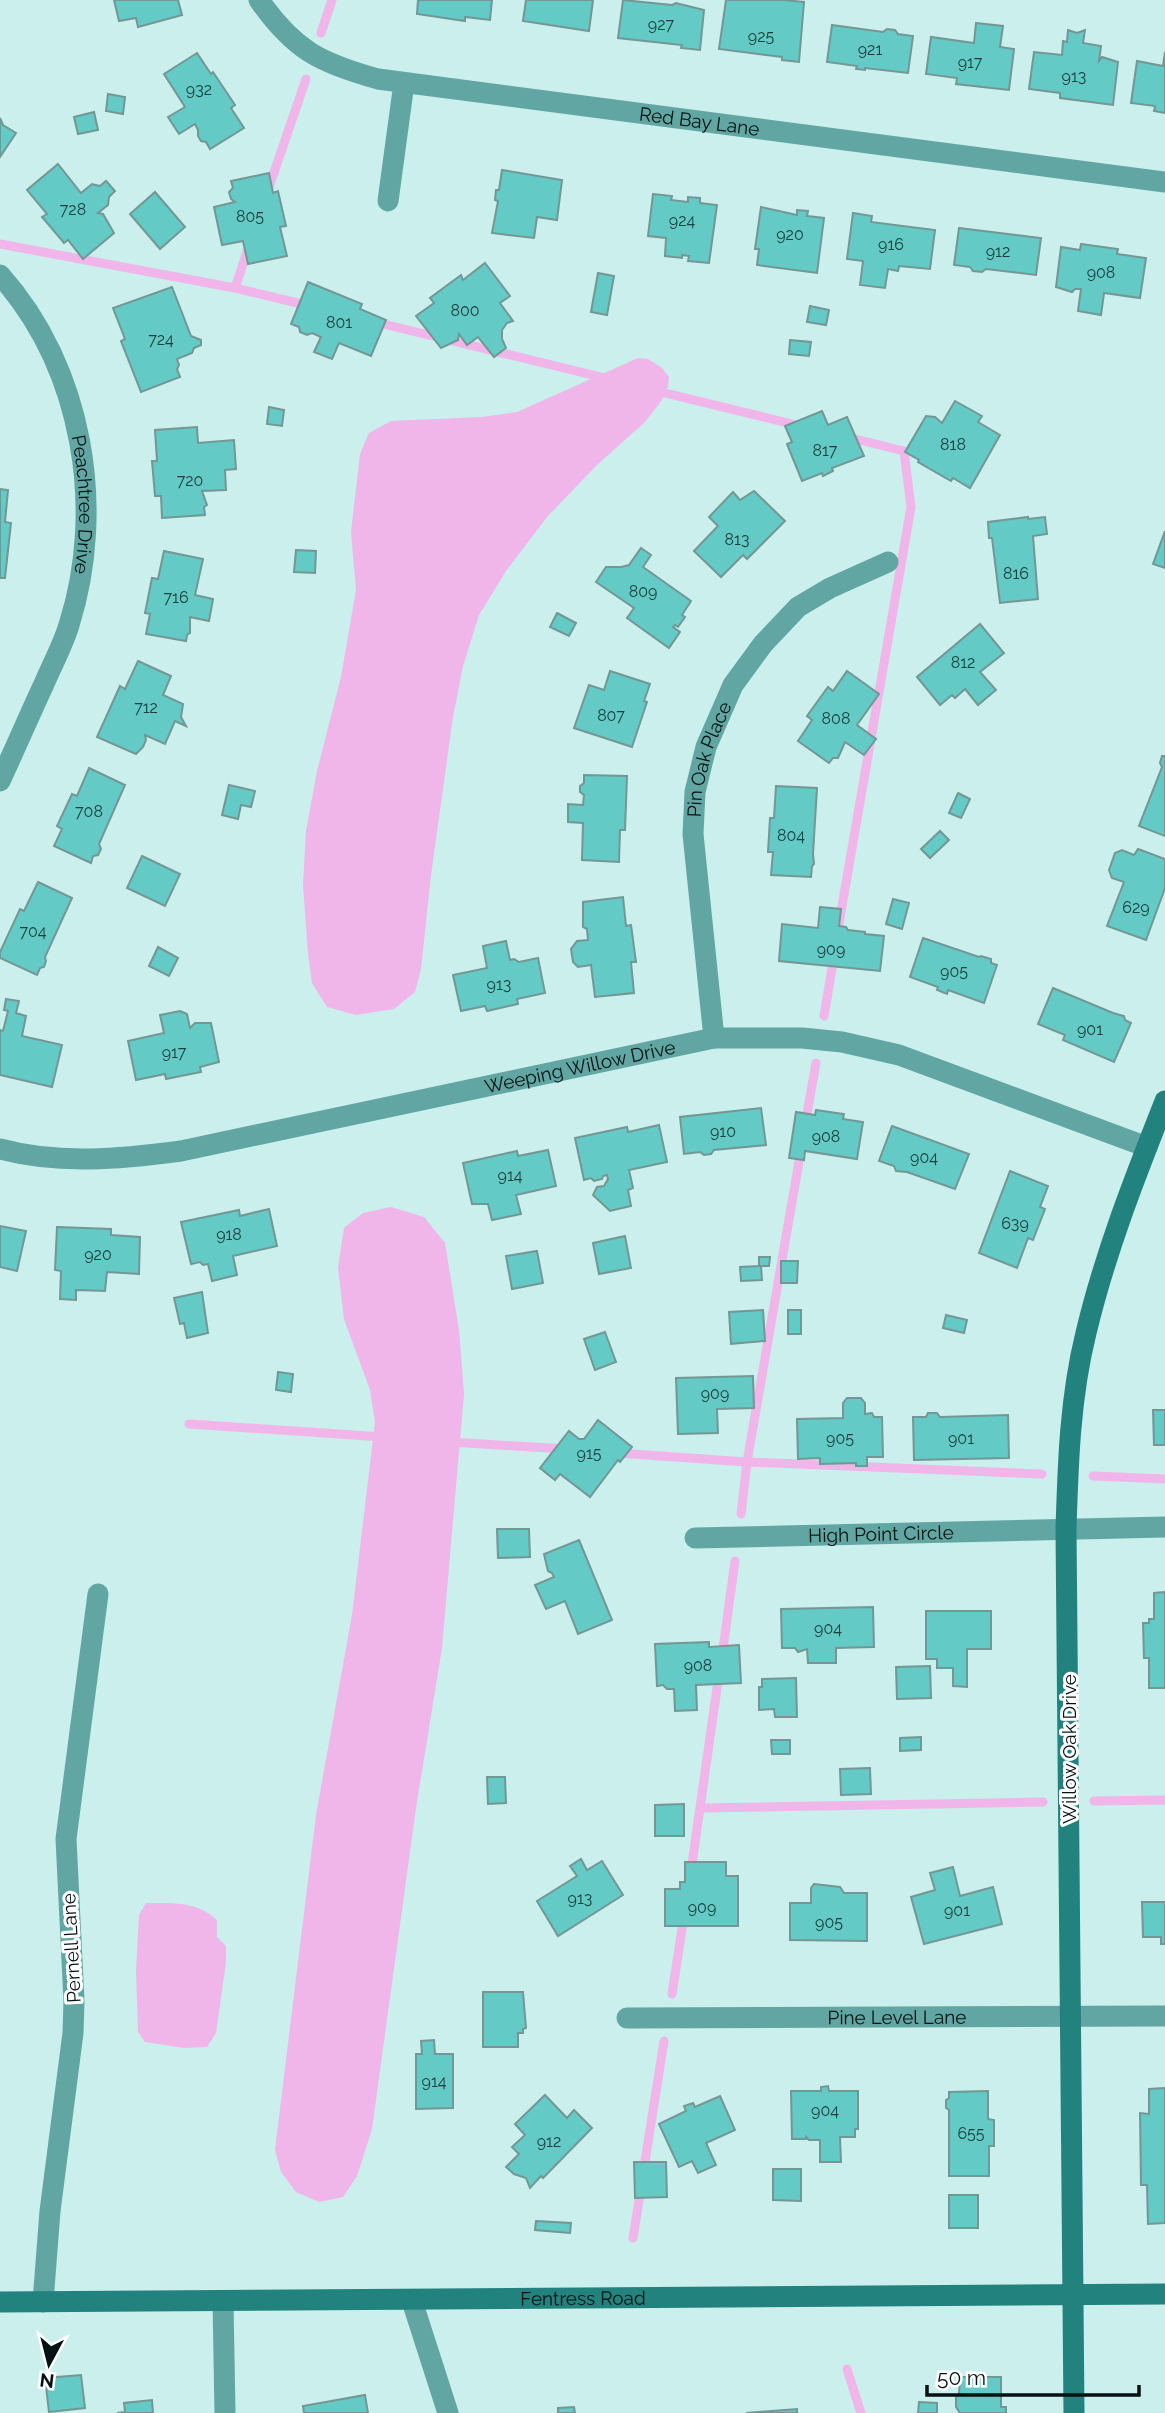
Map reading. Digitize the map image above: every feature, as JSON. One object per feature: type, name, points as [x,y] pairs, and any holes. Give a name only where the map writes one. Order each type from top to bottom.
[{"type":"street","name":"Red Bay Lane","points":[[259,0],[289,38],[317,58],[377,79],[1165,182]]},
{"type":"street","points":[[388,201],[404,83]]},
{"type":"street","name":"Peachtree Drive","points":[[0,275],[36,325],[65,384],[84,464],[86,517],[77,594],[69,627],[0,781]]},
{"type":"street","name":"Pin Oak Place","points":[[714,1038],[693,834],[695,792],[706,747],[733,685],[763,644],[798,607],[830,587],[888,562]]},
{"type":"street","name":"Weeping Willow Drive","points":[[0,1149],[58,1158],[117,1159],[181,1151],[714,1038],[802,1038],[842,1042],[899,1055],[1147,1147]]},
{"type":"street","name":"Willow Oak Drive","points":[[1074,2413],[1066,1529],[1068,1455],[1085,1334],[1105,1261],[1165,1101]]},
{"type":"street","name":"High Point Circle","points":[[695,1538],[1165,1527]]},
{"type":"street","name":"Pernell Lane","points":[[43,2302],[50,2211],[73,2033],[74,2001],[66,1839],[98,1594]]},
{"type":"street","name":"Pine Level Lane","points":[[627,2018],[1165,2015]]},
{"type":"street","name":"Fentress Road","points":[[0,2302],[1165,2294]]},
{"type":"street","points":[[223,2301],[225,2413]]},
{"type":"street","points":[[412,2301],[448,2413]]},
{"type":"shaded area","points":[[638,358],[648,359],[662,368],[669,377],[662,400],[645,422],[597,465],[547,517],[506,571],[479,615],[463,666],[453,717],[421,969],[415,992],[394,1009],[356,1015],[327,1007],[312,983],[308,954],[303,885],[306,831],[317,771],[341,677],[356,590],[351,532],[360,454],[369,433],[391,421],[481,417],[517,412]]},
{"type":"shaded area","points":[[391,1207],[424,1217],[445,1243],[459,1330],[464,1394],[442,1648],[416,1808],[372,2129],[357,2176],[343,2197],[319,2202],[296,2192],[281,2172],[275,2150],[316,1815],[352,1615],[375,1422],[370,1390],[344,1319],[338,1268],[344,1228],[363,1213]]},
{"type":"shaded area","points":[[146,1903],[193,1906],[217,1920],[217,1937],[226,1946],[226,1962],[216,2033],[207,2047],[184,2048],[145,2042],[138,2032],[136,1971],[139,1915]]},
{"type":"building","points":[[114,0],[178,0],[182,15],[138,27],[136,18],[119,21]]},
{"type":"building","points":[[418,0],[492,0],[490,20],[465,17],[465,21],[417,14]]},
{"type":"building","points":[[526,0],[593,0],[589,31],[523,21]]},
{"type":"building","points":[[623,0],[672,5],[676,3],[704,10],[700,50],[681,48],[682,45],[618,38]]},
{"type":"building","points":[[726,0],[804,2],[799,62],[782,60],[782,57],[719,49]]},
{"type":"building","points":[[976,23],[1003,26],[1000,47],[1014,49],[1009,90],[956,84],[957,78],[926,74],[931,37],[974,43]]},
{"type":"building","points":[[832,25],[883,32],[887,29],[895,30],[898,34],[913,36],[908,73],[856,69],[857,66],[827,62]]},
{"type":"building","points":[[1068,30],[1077,33],[1085,30],[1083,43],[1101,46],[1099,61],[1102,57],[1118,62],[1113,105],[1060,98],[1060,93],[1029,89],[1034,52],[1062,55],[1063,41],[1067,42]]},
{"type":"building","points":[[1165,52],[1165,113],[1154,111],[1155,106],[1131,103],[1137,61],[1163,66]]},
{"type":"building","points":[[197,53],[235,105],[231,108],[244,128],[210,149],[198,136],[195,124],[179,134],[168,117],[185,107],[164,74]]},
{"type":"building","points":[[108,94],[125,97],[123,114],[106,111]]},
{"type":"building","points":[[94,112],[98,130],[78,134],[74,117]]},
{"type":"building","points":[[0,118],[3,125],[16,133],[0,157]]},
{"type":"building","points":[[58,164],[81,193],[92,184],[100,186],[106,181],[115,191],[109,197],[108,205],[98,213],[103,214],[114,233],[83,259],[68,240],[64,243],[42,217],[47,214],[27,190]]},
{"type":"building","points":[[502,170],[562,180],[557,220],[537,217],[534,238],[492,233],[498,201],[495,200],[496,190],[499,190]]},
{"type":"building","points":[[269,173],[273,193],[278,191],[286,226],[280,227],[287,256],[248,264],[243,241],[222,245],[214,207],[235,202],[229,192],[233,188],[231,181]]},
{"type":"building","points":[[155,192],[185,227],[160,249],[130,214]]},
{"type":"building","points":[[653,194],[672,196],[671,200],[688,202],[688,197],[700,198],[700,203],[717,205],[709,263],[688,261],[689,256],[665,256],[666,238],[648,236]]},
{"type":"building","points":[[761,207],[797,215],[797,210],[808,211],[807,216],[824,218],[817,273],[757,265],[759,249],[755,249]]},
{"type":"building","points":[[853,213],[872,216],[871,222],[935,230],[930,269],[899,266],[898,271],[888,269],[885,288],[860,285],[863,261],[847,259]]},
{"type":"building","points":[[959,228],[1041,238],[1036,275],[986,269],[982,272],[973,271],[970,267],[954,265]]},
{"type":"building","points":[[1081,244],[1118,249],[1117,254],[1146,258],[1140,298],[1104,293],[1101,315],[1078,311],[1081,289],[1072,292],[1056,287],[1061,247],[1080,250]]},
{"type":"building","points":[[485,263],[510,296],[500,303],[513,321],[507,323],[502,330],[506,348],[494,357],[478,337],[467,345],[459,334],[458,340],[441,348],[416,316],[434,303],[430,298],[461,275],[463,280]]},
{"type":"building","points":[[598,273],[614,276],[607,315],[591,312]]},
{"type":"building","points":[[308,282],[362,304],[360,309],[386,320],[371,356],[339,343],[332,359],[314,352],[321,337],[300,332],[299,327],[291,324]]},
{"type":"building","points":[[172,287],[191,336],[201,340],[201,345],[194,348],[192,353],[177,359],[180,377],[141,392],[121,341],[125,339],[113,308]]},
{"type":"building","points":[[810,306],[829,310],[826,325],[807,322]]},
{"type":"building","points":[[790,340],[811,342],[809,356],[789,354]]},
{"type":"building","points":[[955,401],[982,416],[978,422],[1000,435],[970,488],[953,478],[951,481],[905,452],[926,416],[935,417],[942,423]]},
{"type":"building","points":[[269,407],[284,410],[282,426],[267,424]]},
{"type":"building","points":[[822,411],[828,425],[847,417],[864,456],[832,468],[833,471],[823,476],[822,473],[802,481],[787,444],[792,442],[785,426]]},
{"type":"building","points":[[197,427],[198,443],[234,440],[236,469],[225,470],[226,490],[202,491],[207,505],[204,507],[205,515],[162,518],[161,496],[155,496],[152,461],[157,461],[155,430]]},
{"type":"building","points":[[0,489],[8,490],[5,522],[11,523],[5,578],[0,578]]},
{"type":"building","points":[[754,491],[785,521],[747,559],[743,555],[721,577],[694,551],[718,526],[709,517],[733,492],[740,500]]},
{"type":"building","points":[[1045,517],[1047,534],[1033,536],[1038,599],[1000,603],[988,522]]},
{"type":"building","points":[[1165,531],[1165,568],[1153,564]]},
{"type":"building","points":[[641,548],[651,555],[643,567],[691,601],[682,615],[685,617],[678,627],[673,627],[680,632],[669,648],[627,618],[634,608],[596,582],[606,567],[629,565]]},
{"type":"building","points":[[296,550],[316,551],[315,573],[294,572]]},
{"type":"building","points":[[164,551],[203,559],[195,595],[213,599],[209,621],[190,617],[190,633],[186,641],[146,634],[150,614],[145,613],[152,578],[158,579]]},
{"type":"building","points":[[557,613],[576,623],[569,636],[550,627]]},
{"type":"building","points":[[980,624],[1004,653],[980,672],[996,690],[978,705],[965,689],[955,698],[952,695],[940,705],[917,677]]},
{"type":"building","points":[[138,661],[171,676],[163,695],[183,704],[181,717],[186,726],[175,721],[165,744],[145,735],[143,747],[136,754],[97,737],[120,686],[125,689]]},
{"type":"building","points":[[610,671],[650,684],[632,747],[574,728],[589,685],[604,690]]},
{"type":"building","points":[[847,671],[879,694],[857,725],[876,739],[864,755],[845,742],[838,758],[833,758],[829,763],[798,741],[812,720],[807,716],[828,687],[833,691]]},
{"type":"building","points":[[1162,756],[1165,756],[1165,836],[1139,826],[1162,767]]},
{"type":"building","points":[[89,768],[125,785],[99,844],[101,849],[98,855],[93,856],[91,863],[54,846],[62,829],[57,826],[72,794],[77,796]]},
{"type":"building","points":[[584,775],[627,776],[625,830],[620,830],[619,862],[582,860],[583,823],[568,822],[568,804],[583,805],[584,795],[580,792],[580,786],[584,783]]},
{"type":"building","points":[[229,785],[255,791],[251,807],[241,805],[238,819],[222,815]]},
{"type":"building","points":[[776,786],[817,788],[814,864],[811,877],[771,875],[773,852],[768,852],[770,818],[774,818]]},
{"type":"building","points":[[958,793],[970,799],[961,818],[949,813]]},
{"type":"building","points":[[940,831],[949,840],[930,858],[921,849]]},
{"type":"building","points":[[1138,849],[1165,859],[1165,888],[1146,940],[1107,926],[1124,882],[1112,878],[1109,870],[1115,853],[1122,850],[1134,855]]},
{"type":"building","points":[[142,856],[180,874],[165,906],[127,888]]},
{"type":"building","points":[[38,882],[72,898],[45,957],[44,967],[40,968],[37,975],[0,958],[0,952],[20,909],[24,911]]},
{"type":"building","points":[[623,897],[626,926],[631,925],[636,962],[631,962],[634,993],[595,997],[591,965],[578,967],[573,962],[571,949],[577,941],[588,940],[587,929],[583,927],[583,902]]},
{"type":"building","points":[[893,899],[909,903],[902,929],[886,924]]},
{"type":"building","points":[[820,907],[841,909],[839,926],[865,934],[884,936],[880,971],[779,961],[782,924],[818,928]]},
{"type":"building","points":[[923,938],[991,959],[991,963],[997,965],[984,1003],[948,990],[947,994],[937,990],[938,987],[910,977]]},
{"type":"building","points":[[506,941],[510,960],[519,962],[538,958],[545,993],[517,999],[518,1004],[487,1011],[485,1006],[461,1011],[453,975],[487,968],[483,946]]},
{"type":"building","points":[[158,947],[178,958],[169,976],[149,966]]},
{"type":"building","points":[[1053,988],[1124,1016],[1125,1020],[1131,1023],[1114,1062],[1063,1040],[1065,1035],[1038,1024]]},
{"type":"building","points":[[6,999],[19,1001],[16,1013],[26,1016],[22,1036],[62,1045],[52,1087],[0,1075],[0,1030],[3,1031],[8,1011],[4,1010]]},
{"type":"building","points":[[180,1011],[187,1014],[190,1028],[195,1023],[211,1023],[219,1062],[200,1067],[201,1072],[166,1079],[165,1074],[136,1080],[128,1041],[164,1033],[160,1015]]},
{"type":"building","points":[[761,1108],[766,1145],[714,1150],[711,1154],[704,1155],[700,1152],[684,1154],[680,1117]]},
{"type":"building","points":[[816,1110],[844,1114],[843,1119],[863,1122],[857,1159],[805,1151],[804,1160],[789,1158],[796,1112],[815,1115]]},
{"type":"building","points":[[659,1125],[667,1162],[629,1170],[633,1188],[628,1190],[631,1206],[610,1211],[593,1195],[597,1187],[604,1186],[607,1175],[594,1181],[591,1178],[584,1180],[575,1138],[627,1127],[628,1132]]},
{"type":"building","points":[[892,1126],[969,1154],[955,1189],[907,1172],[896,1171],[894,1166],[879,1161]]},
{"type":"building","points":[[548,1150],[556,1186],[516,1195],[521,1214],[492,1220],[488,1204],[472,1204],[463,1163],[517,1151],[518,1156]]},
{"type":"building","points":[[1010,1171],[1048,1186],[1040,1207],[1045,1209],[1033,1240],[1028,1238],[1017,1268],[979,1253]]},
{"type":"building","points":[[269,1209],[277,1246],[233,1256],[237,1275],[212,1281],[208,1264],[191,1264],[181,1222],[239,1210],[240,1216]]},
{"type":"building","points":[[0,1226],[26,1231],[17,1271],[0,1267]]},
{"type":"building","points":[[57,1227],[111,1229],[111,1235],[140,1237],[139,1274],[107,1272],[105,1291],[76,1290],[76,1300],[60,1299],[61,1271],[55,1270]]},
{"type":"building","points":[[625,1236],[631,1268],[599,1274],[593,1243]]},
{"type":"building","points":[[537,1251],[543,1283],[512,1289],[506,1256]]},
{"type":"building","points":[[759,1257],[770,1257],[769,1266],[761,1266],[762,1280],[741,1281],[740,1267],[759,1266]]},
{"type":"building","points":[[781,1261],[798,1261],[797,1283],[781,1283]]},
{"type":"building","points":[[202,1292],[208,1333],[187,1338],[184,1323],[180,1324],[174,1298]]},
{"type":"building","points":[[763,1310],[765,1341],[731,1344],[729,1312]]},
{"type":"building","points":[[788,1310],[801,1310],[801,1334],[788,1334]]},
{"type":"building","points":[[946,1315],[967,1320],[964,1333],[943,1328]]},
{"type":"building","points":[[605,1332],[616,1362],[595,1370],[584,1339]]},
{"type":"building","points":[[278,1372],[293,1374],[291,1392],[276,1390]]},
{"type":"building","points":[[753,1376],[754,1408],[717,1409],[718,1433],[678,1434],[676,1378]]},
{"type":"building","points":[[847,1398],[861,1398],[865,1403],[865,1414],[872,1413],[874,1417],[882,1417],[883,1457],[867,1457],[867,1466],[856,1466],[856,1463],[820,1464],[820,1458],[798,1459],[797,1419],[843,1418],[843,1403]]},
{"type":"building","points":[[1153,1410],[1165,1410],[1165,1445],[1154,1445]]},
{"type":"building","points":[[928,1413],[937,1413],[940,1417],[1008,1415],[1009,1458],[914,1460],[913,1417],[926,1417]]},
{"type":"building","points":[[598,1420],[632,1447],[620,1462],[618,1460],[590,1497],[560,1474],[555,1480],[540,1468],[569,1431],[579,1439],[584,1439]]},
{"type":"building","points":[[497,1529],[529,1529],[530,1557],[498,1558]]},
{"type":"building","points":[[579,1540],[612,1620],[578,1634],[565,1601],[546,1609],[535,1585],[554,1577],[548,1571],[544,1554]]},
{"type":"building","points":[[1165,1592],[1165,1688],[1149,1688],[1149,1658],[1144,1658],[1143,1623],[1154,1619],[1154,1593]]},
{"type":"building","points":[[873,1607],[874,1647],[836,1648],[836,1663],[808,1663],[807,1649],[798,1652],[795,1648],[782,1648],[781,1609]]},
{"type":"building","points":[[926,1611],[991,1611],[991,1649],[967,1649],[967,1687],[953,1686],[953,1668],[937,1668],[937,1659],[926,1659]]},
{"type":"building","points":[[709,1642],[709,1647],[739,1645],[741,1683],[696,1685],[697,1710],[675,1711],[674,1689],[657,1686],[655,1644]]},
{"type":"building","points":[[930,1666],[931,1698],[897,1699],[896,1667]]},
{"type":"building","points":[[796,1678],[797,1717],[775,1717],[774,1709],[759,1710],[759,1687],[762,1687],[762,1679]]},
{"type":"building","points":[[921,1737],[921,1750],[900,1751],[900,1738]]},
{"type":"building","points":[[771,1740],[790,1740],[790,1754],[772,1754]]},
{"type":"building","points":[[870,1768],[871,1794],[841,1795],[840,1769]]},
{"type":"building","points":[[487,1777],[505,1777],[506,1803],[488,1804]]},
{"type":"building","points":[[684,1804],[684,1836],[655,1836],[655,1805]]},
{"type":"building","points":[[581,1859],[587,1870],[602,1861],[623,1895],[558,1936],[537,1901],[577,1876],[570,1866]]},
{"type":"building","points":[[685,1862],[726,1862],[726,1876],[738,1876],[738,1926],[665,1926],[665,1889],[680,1889],[680,1882],[685,1882]]},
{"type":"building","points":[[953,1867],[960,1896],[993,1887],[1002,1924],[924,1944],[911,1897],[935,1890],[930,1873]]},
{"type":"building","points":[[814,1884],[840,1887],[844,1893],[867,1893],[867,1941],[790,1940],[790,1903],[811,1903],[811,1888]]},
{"type":"building","points":[[1142,1902],[1165,1902],[1165,1944],[1161,1944],[1161,1937],[1143,1937]]},
{"type":"building","points":[[483,1992],[523,1992],[526,2028],[523,2033],[518,2033],[518,2047],[483,2047]]},
{"type":"building","points":[[434,2040],[435,2054],[453,2054],[453,2108],[416,2109],[416,2054],[422,2054],[421,2041]]},
{"type":"building","points":[[828,2086],[829,2091],[858,2091],[858,2129],[855,2129],[855,2137],[840,2137],[841,2162],[820,2162],[820,2140],[809,2140],[806,2137],[792,2139],[791,2091],[821,2091],[821,2087]]},
{"type":"building","points":[[1165,2088],[1165,2223],[1148,2224],[1147,2185],[1141,2185],[1140,2113],[1149,2114],[1149,2089]]},
{"type":"building","points":[[988,2091],[988,2119],[994,2120],[994,2146],[989,2146],[989,2176],[949,2176],[949,2110],[946,2108],[946,2100],[949,2098],[949,2092]]},
{"type":"building","points":[[545,2095],[567,2118],[574,2110],[592,2128],[530,2188],[526,2178],[514,2174],[506,2167],[519,2154],[512,2147],[525,2135],[515,2124]]},
{"type":"building","points":[[720,2096],[735,2130],[706,2143],[716,2165],[698,2173],[692,2161],[679,2167],[659,2124],[686,2111],[684,2106],[693,2103],[695,2107]]},
{"type":"building","points":[[634,2162],[666,2162],[667,2197],[635,2198]]},
{"type":"building","points":[[773,2169],[801,2169],[801,2201],[773,2200]]},
{"type":"building","points":[[949,2195],[978,2195],[978,2228],[949,2228]]},
{"type":"building","points":[[536,2221],[571,2223],[570,2233],[535,2230]]},
{"type":"building","points":[[81,2375],[85,2408],[49,2412],[45,2378]]},
{"type":"building","points":[[960,2377],[1001,2377],[1001,2407],[1006,2407],[1006,2413],[960,2413],[956,2407],[956,2397],[959,2393]]},
{"type":"building","points":[[365,2395],[368,2413],[304,2413],[303,2406]]},
{"type":"building","points":[[152,2400],[153,2413],[117,2413],[125,2412],[124,2403]]},
{"type":"building","points":[[919,2402],[937,2403],[937,2413],[918,2413]]},
{"type":"building","points":[[574,2407],[575,2413],[558,2413],[558,2408]]},
{"type":"building","points":[[797,2409],[797,2413],[746,2413]]},
{"type":"waterway","points":[[321,33],[332,0]]},
{"type":"waterway","points":[[268,190],[306,79]]},
{"type":"waterway","points":[[235,288],[250,243]]},
{"type":"waterway","points":[[0,244],[235,288],[310,306]]},
{"type":"waterway","points":[[375,322],[609,379]]},
{"type":"waterway","points":[[653,390],[800,426]]},
{"type":"waterway","points":[[837,935],[911,507],[904,451],[847,437]]},
{"type":"waterway","points":[[824,1016],[834,956]]},
{"type":"waterway","points":[[805,1125],[816,1063]]},
{"type":"waterway","points":[[741,1514],[747,1462],[801,1150]]},
{"type":"waterway","points":[[189,1424],[383,1437]]},
{"type":"waterway","points":[[450,1442],[565,1449]]},
{"type":"waterway","points":[[617,1453],[747,1462],[1042,1474]]},
{"type":"waterway","points":[[1093,1476],[1165,1479]]},
{"type":"waterway","points":[[722,1656],[735,1561]]},
{"type":"waterway","points":[[691,1871],[719,1674]]},
{"type":"waterway","points":[[1094,1801],[1165,1800]]},
{"type":"waterway","points":[[701,1808],[1043,1802]]},
{"type":"waterway","points":[[672,1994],[684,1916]]},
{"type":"waterway","points":[[643,2174],[664,2041]]},
{"type":"waterway","points":[[633,2238],[641,2188]]},
{"type":"waterway","points":[[847,2369],[861,2413]]}]
